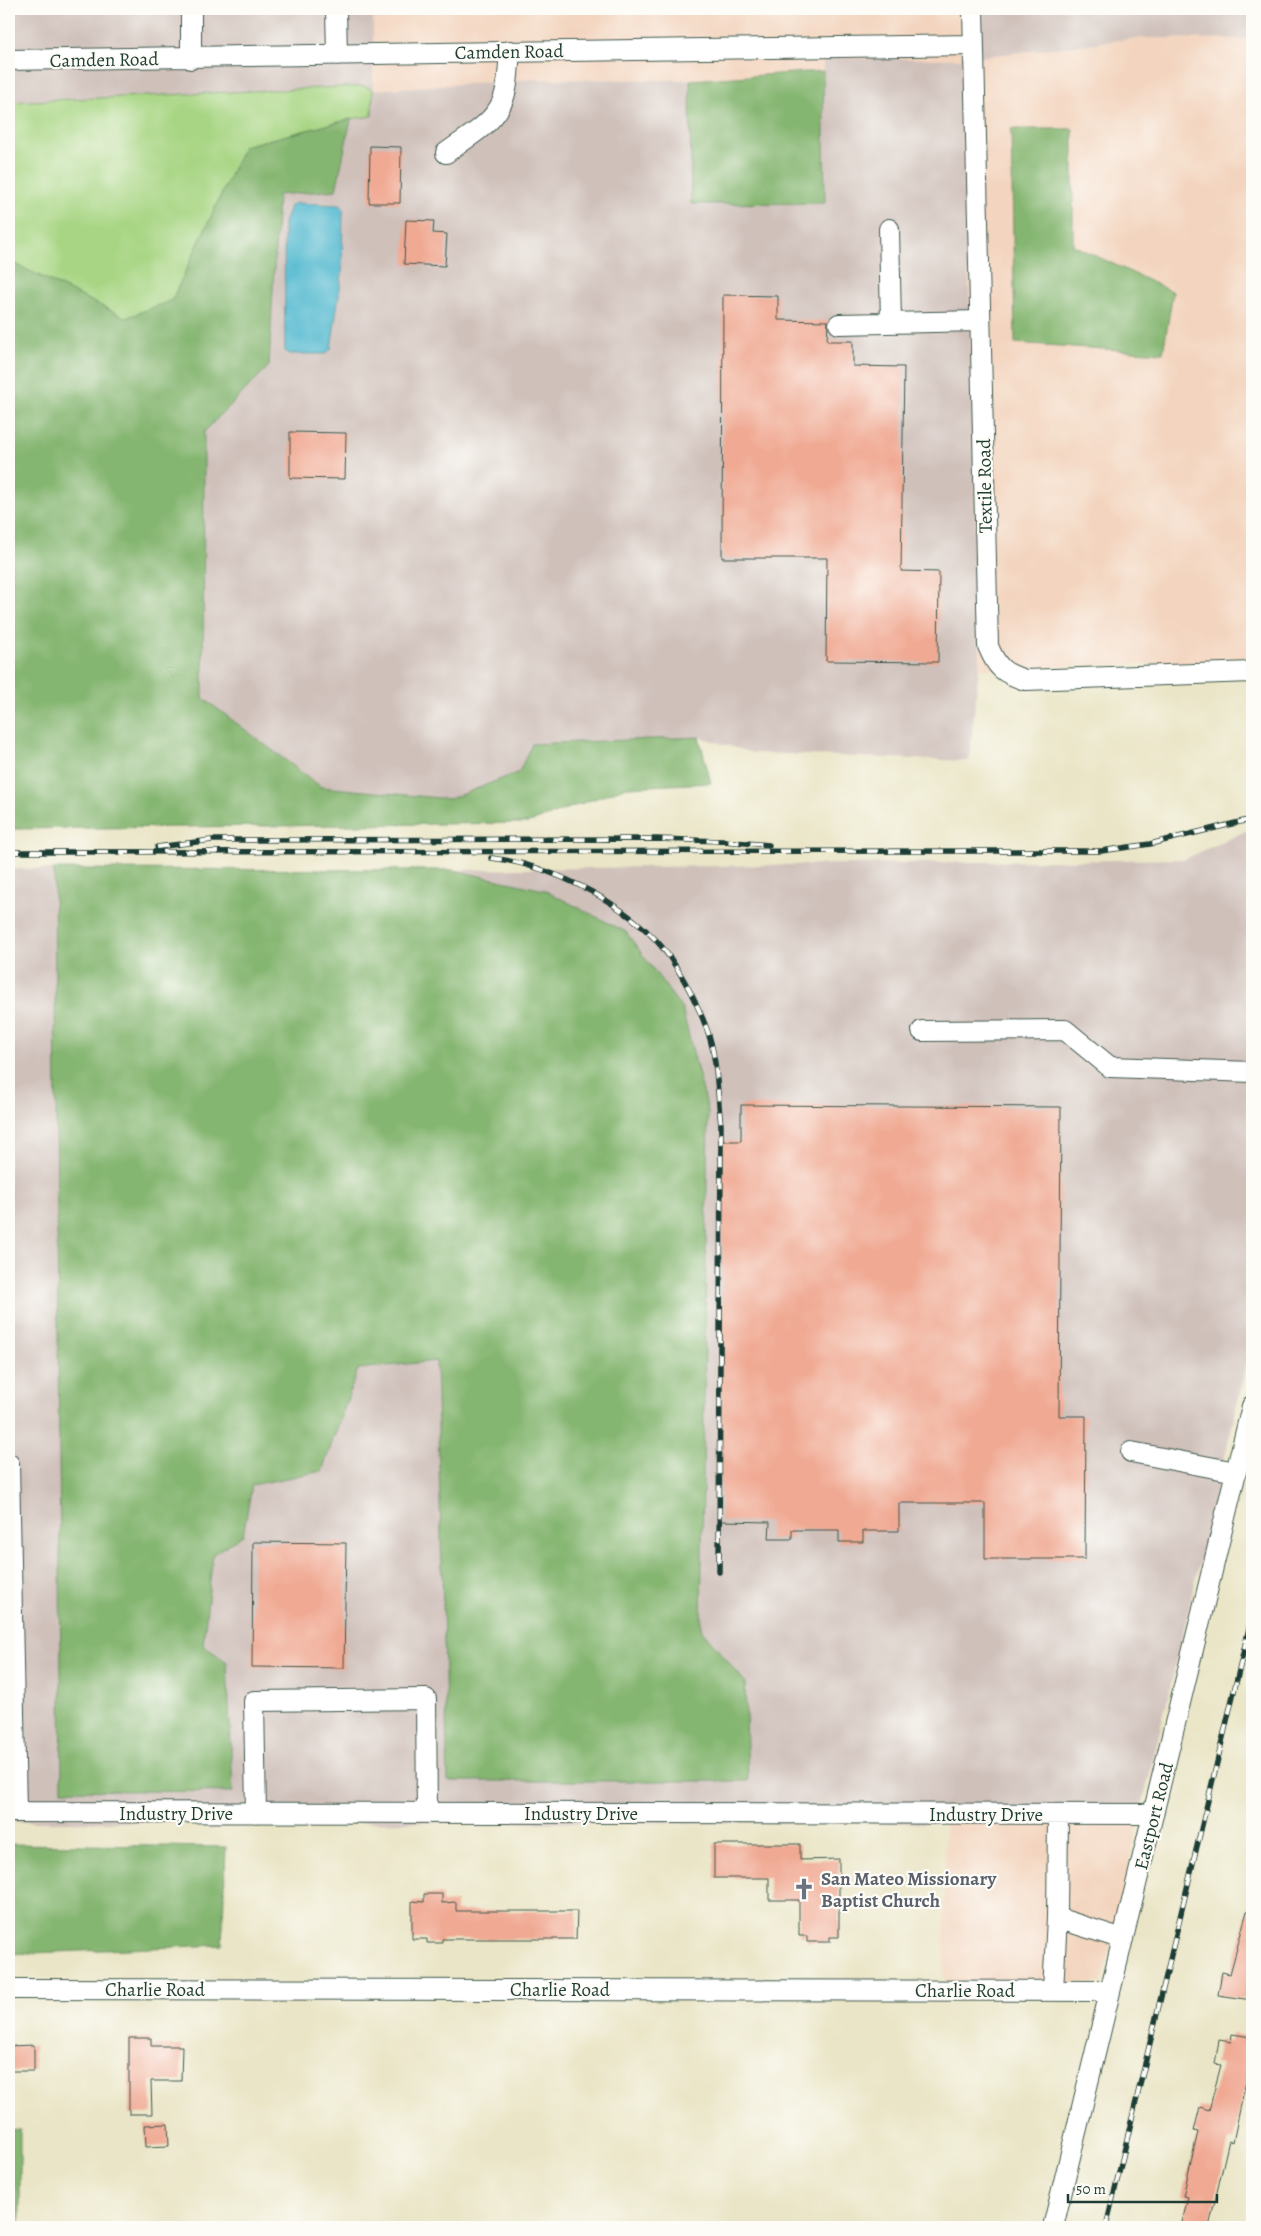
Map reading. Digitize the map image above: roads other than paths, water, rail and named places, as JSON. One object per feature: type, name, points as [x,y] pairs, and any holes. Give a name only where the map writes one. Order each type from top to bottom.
[{"type":"street","points":[[191,9],[191,58]]},
{"type":"street","points":[[336,9],[338,55]]},
{"type":"street","points":[[973,9],[973,45]]},
{"type":"street","name":"Camden Road","points":[[9,60],[746,46],[973,45]]},
{"type":"street","name":"Textile Road","points":[[973,45],[988,646],[993,659],[1000,669],[1009,675],[1025,680],[1252,672]]},
{"type":"street","points":[[446,153],[488,122],[499,108],[505,95],[510,51]]},
{"type":"street","points":[[889,229],[892,323]]},
{"type":"street","points":[[839,324],[980,321]]},
{"type":"street","points":[[922,1031],[1065,1030],[1110,1067],[1252,1072]]},
{"type":"street","name":"Eastport Road","points":[[1053,2227],[1252,1406]]},
{"type":"street","points":[[1131,1452],[1236,1472]]},
{"type":"street","points":[[9,1464],[13,1812]]},
{"type":"street","points":[[256,1813],[254,1701],[426,1699],[427,1813]]},
{"type":"street","name":"Industry Drive","points":[[13,1812],[1153,1814]]},
{"type":"street","points":[[1053,1990],[1057,1918],[1058,1814]]},
{"type":"street","points":[[1057,1918],[1123,1939]]},
{"type":"street","name":"Charlie Road","points":[[9,1989],[1110,1991]]},
{"type":"water","points":[[296,203],[341,205],[343,209],[342,274],[331,349],[326,354],[290,354],[285,351],[284,223],[290,206]]},
{"type":"railway","points":[[9,852],[1101,851],[1150,844],[1252,819]]},
{"type":"railway","points":[[157,847],[212,840],[656,839],[723,841],[769,845]]},
{"type":"railway","points":[[491,858],[535,867],[557,875],[601,897],[639,924],[663,948],[677,969],[697,1005],[710,1039],[715,1063],[721,1125],[719,1572]]},
{"type":"railway","points":[[1106,2227],[1252,1616]]},
{"type":"place","name":"San Mateo Missionary Baptist Church","points":[[804,1889]]}]
